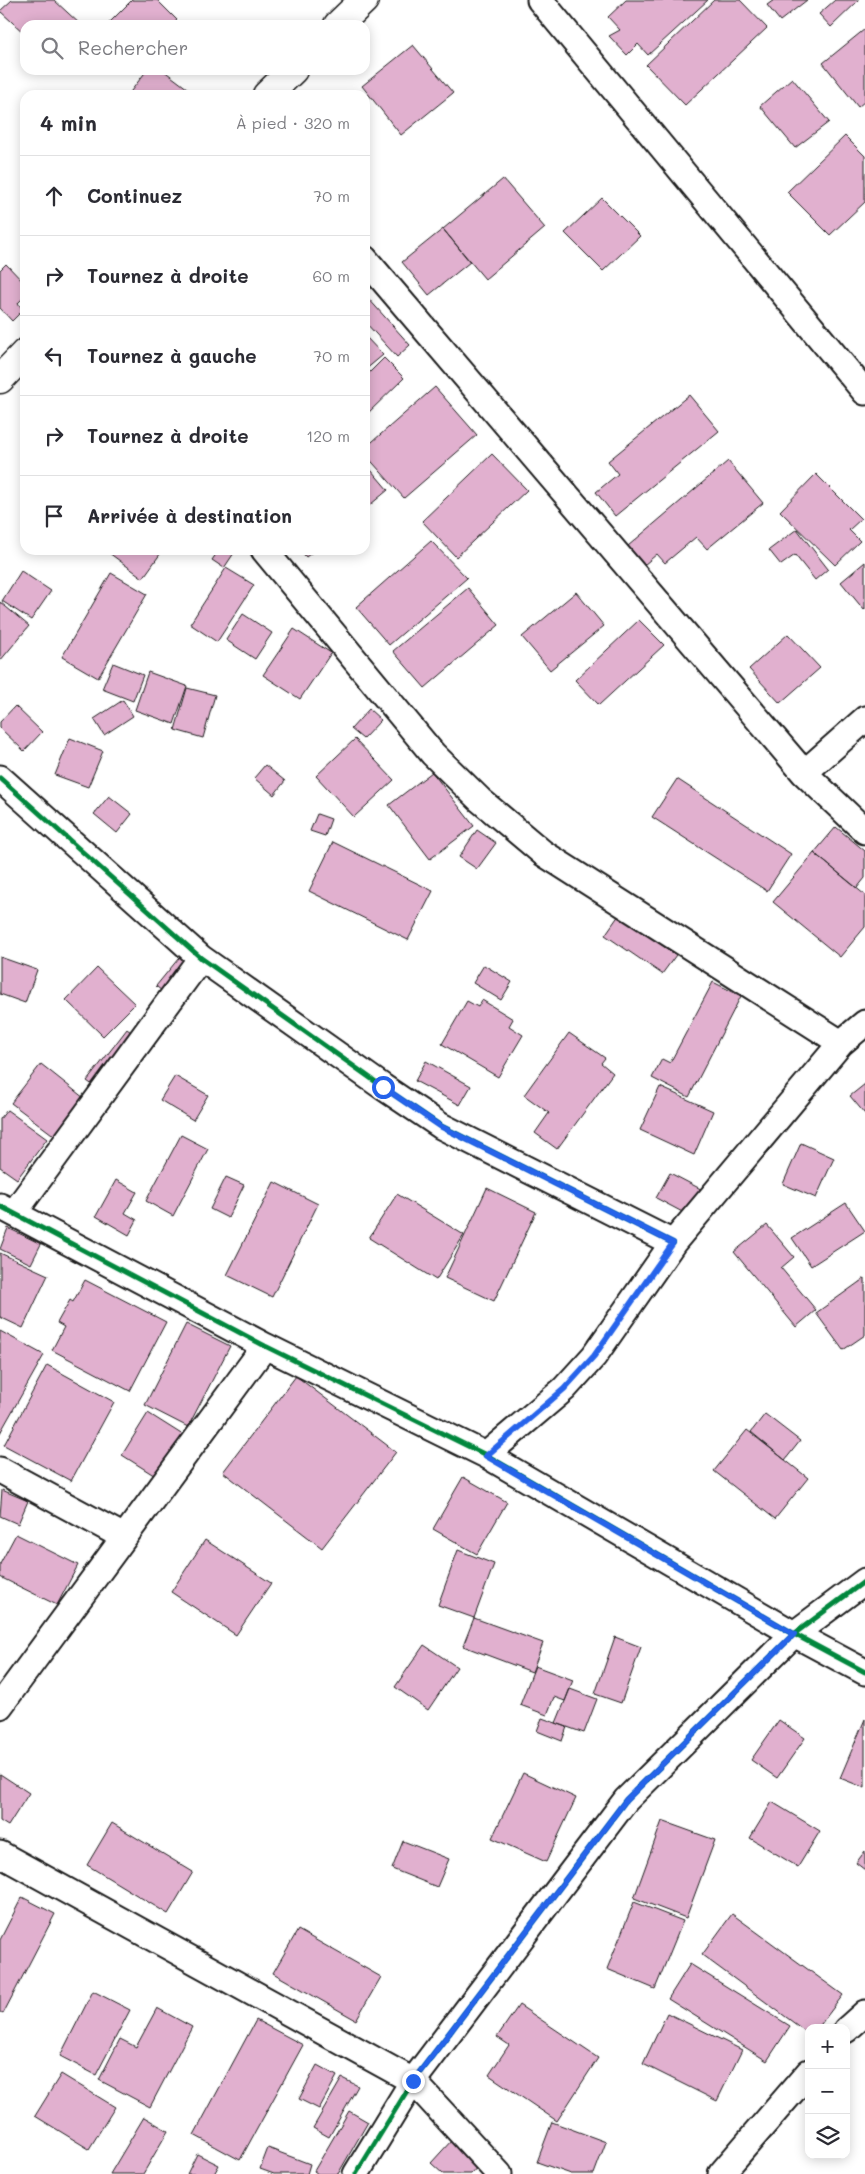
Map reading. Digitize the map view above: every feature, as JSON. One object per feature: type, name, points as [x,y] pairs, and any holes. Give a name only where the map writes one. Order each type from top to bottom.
[{"type":"street","points":[[343,20],[364,0]]},
{"type":"street","points":[[540,0],[865,392]]},
{"type":"street","points":[[272,90],[288,75]]},
{"type":"street","points":[[370,265],[804,773],[865,831]]},
{"type":"street","points":[[0,379],[20,358]]},
{"type":"street","points":[[268,555],[434,754],[480,800],[543,853],[841,1043]]},
{"type":"street","points":[[804,773],[865,719]]},
{"type":"street","points":[[0,778],[201,958],[440,1126],[673,1243]]},
{"type":"street","points":[[201,958],[7,1209],[265,1346],[486,1456],[794,1634],[865,1672]]},
{"type":"street","points":[[486,1456],[564,1389],[594,1356],[673,1243],[841,1043],[865,1023]]},
{"type":"street","points":[[0,1706],[265,1346]]},
{"type":"street","points":[[0,1470],[124,1537]]},
{"type":"street","points":[[356,2174],[413,2081],[626,1800],[794,1634],[865,1581]]},
{"type":"street","points":[[0,1854],[413,2081],[499,2174]]},
{"type":"street","points":[[850,2027],[865,2014]]},
{"type":"street","points":[[720,2174],[805,2077]]},
{"type":"building","points":[[12,0],[54,0],[76,20],[20,20],[20,29],[0,11]]},
{"type":"building","points":[[132,0],[157,0],[177,20],[112,20]]},
{"type":"building","points":[[626,0],[708,0],[648,55],[638,44],[627,55],[609,36],[620,30],[608,17]]},
{"type":"building","points":[[714,0],[740,0],[767,28],[685,105],[646,65]]},
{"type":"building","points":[[774,0],[807,0],[780,21],[767,5]]},
{"type":"building","points":[[835,0],[859,0],[831,27],[819,14]]},
{"type":"building","points":[[865,29],[865,101],[858,107],[823,63]]},
{"type":"building","points":[[413,45],[453,93],[401,135],[370,96],[370,90],[365,90],[362,86]]},
{"type":"building","points":[[143,75],[170,75],[189,90],[132,90]]},
{"type":"building","points":[[792,78],[829,122],[795,148],[760,106]]},
{"type":"building","points":[[845,136],[865,156],[865,202],[830,235],[787,192]]},
{"type":"building","points":[[503,179],[545,228],[485,279],[443,229]]},
{"type":"building","points":[[602,198],[640,236],[603,271],[565,233]]},
{"type":"building","points":[[443,229],[470,262],[429,295],[402,262]]},
{"type":"building","points":[[6,264],[20,279],[20,301],[18,303],[20,313],[12,321],[0,308],[0,270]]},
{"type":"building","points":[[370,300],[410,345],[397,357],[370,327]]},
{"type":"building","points":[[370,341],[383,355],[370,366]]},
{"type":"building","points":[[384,358],[404,378],[370,411],[370,372]]},
{"type":"building","points":[[435,387],[477,435],[404,498],[370,460],[370,444]]},
{"type":"building","points":[[689,395],[719,431],[615,516],[596,492],[618,474],[608,461]]},
{"type":"building","points":[[492,454],[527,490],[456,557],[422,521]]},
{"type":"building","points":[[728,461],[763,503],[707,549],[696,537],[665,563],[657,554],[644,565],[628,546]]},
{"type":"building","points":[[370,469],[388,490],[370,505]]},
{"type":"building","points":[[816,474],[861,519],[849,530],[860,541],[835,565],[780,511]]},
{"type":"building","points":[[797,529],[828,569],[815,580],[795,555],[781,565],[769,550]]},
{"type":"building","points":[[431,541],[467,578],[389,645],[356,607]]},
{"type":"building","points":[[112,555],[159,555],[143,578]]},
{"type":"building","points":[[216,555],[233,555],[224,568],[212,560]]},
{"type":"building","points":[[865,562],[865,609],[864,610],[841,582]]},
{"type":"building","points":[[226,568],[254,585],[217,642],[190,624]]},
{"type":"building","points":[[21,571],[51,591],[31,620],[2,601]]},
{"type":"building","points":[[111,573],[147,594],[98,678],[62,657]]},
{"type":"building","points":[[468,588],[499,625],[425,688],[393,651]]},
{"type":"building","points":[[576,592],[604,626],[550,670],[522,637]]},
{"type":"building","points":[[0,602],[29,626],[0,661]]},
{"type":"building","points":[[243,614],[272,633],[255,659],[226,640]]},
{"type":"building","points":[[639,620],[664,645],[599,705],[575,680]]},
{"type":"building","points":[[294,629],[331,653],[300,699],[263,675]]},
{"type":"building","points":[[788,634],[820,668],[780,703],[749,669]]},
{"type":"building","points":[[113,663],[143,675],[133,701],[102,689]]},
{"type":"building","points":[[148,672],[187,686],[174,724],[135,710]]},
{"type":"building","points":[[187,688],[215,695],[203,738],[175,730]]},
{"type":"building","points":[[123,700],[133,716],[104,735],[94,719]]},
{"type":"building","points":[[15,706],[42,732],[24,751],[0,728],[0,722]]},
{"type":"building","points":[[369,709],[381,720],[363,739],[351,729]]},
{"type":"building","points":[[70,738],[103,751],[88,787],[55,775]]},
{"type":"building","points":[[355,739],[394,780],[354,817],[316,776]]},
{"type":"building","points":[[265,765],[285,781],[274,795],[254,778]]},
{"type":"building","points":[[432,772],[474,826],[430,859],[389,805]]},
{"type":"building","points":[[677,779],[791,854],[767,891],[652,817]]},
{"type":"building","points":[[109,796],[132,814],[117,833],[94,814]]},
{"type":"building","points":[[317,814],[331,819],[325,836],[310,831]]},
{"type":"building","points":[[836,827],[865,851],[865,878],[857,888],[814,853]]},
{"type":"building","points":[[477,830],[496,843],[477,869],[459,857]]},
{"type":"building","points":[[333,842],[433,891],[408,940],[309,891]]},
{"type":"building","points":[[814,853],[865,895],[865,927],[840,957],[773,902]]},
{"type":"building","points":[[619,915],[676,955],[662,974],[605,935]]},
{"type":"building","points":[[183,953],[200,967],[172,1000],[156,986]]},
{"type":"building","points":[[0,957],[37,970],[25,1003],[0,994]]},
{"type":"building","points":[[484,965],[512,982],[501,1000],[473,983]]},
{"type":"building","points":[[97,968],[135,1004],[103,1036],[66,1000]]},
{"type":"building","points":[[713,982],[741,996],[689,1097],[652,1078],[662,1059],[670,1063]]},
{"type":"building","points":[[482,1000],[513,1019],[509,1026],[523,1035],[498,1077],[442,1044],[467,1001],[478,1007]]},
{"type":"building","points":[[127,1029],[144,1042],[105,1094],[87,1081]]},
{"type":"building","points":[[569,1033],[605,1058],[601,1063],[613,1073],[557,1149],[535,1133],[549,1113],[524,1095]]},
{"type":"building","points":[[426,1061],[471,1086],[460,1105],[415,1081]]},
{"type":"building","points":[[41,1064],[89,1102],[60,1140],[11,1103]]},
{"type":"building","points":[[175,1076],[208,1095],[193,1120],[160,1100]]},
{"type":"building","points":[[865,1084],[865,1114],[850,1096]]},
{"type":"building","points":[[660,1087],[713,1111],[694,1155],[640,1130]]},
{"type":"building","points":[[7,1110],[47,1139],[17,1179],[0,1167],[0,1119]]},
{"type":"building","points":[[181,1135],[208,1149],[173,1216],[146,1201]]},
{"type":"building","points":[[801,1143],[834,1158],[816,1198],[783,1184]]},
{"type":"building","points":[[670,1173],[716,1197],[703,1223],[656,1198]]},
{"type":"building","points":[[226,1177],[244,1185],[228,1218],[210,1209]]},
{"type":"building","points":[[116,1180],[137,1192],[125,1213],[137,1220],[129,1235],[96,1216]]},
{"type":"building","points":[[274,1182],[318,1204],[272,1297],[227,1275]]},
{"type":"building","points":[[487,1188],[536,1212],[494,1301],[445,1278]]},
{"type":"building","points":[[397,1194],[464,1235],[436,1280],[369,1238]]},
{"type":"building","points":[[846,1203],[865,1231],[811,1266],[792,1238]]},
{"type":"building","points":[[767,1225],[794,1257],[781,1268],[816,1310],[796,1327],[734,1252]]},
{"type":"building","points":[[8,1228],[41,1244],[31,1264],[0,1249]]},
{"type":"building","points":[[0,1253],[48,1275],[23,1328],[0,1317]]},
{"type":"building","points":[[865,1278],[865,1335],[843,1350],[816,1313]]},
{"type":"building","points":[[85,1280],[166,1322],[130,1391],[52,1350],[64,1327],[57,1323],[70,1300],[73,1302]]},
{"type":"building","points":[[186,1324],[230,1346],[188,1427],[145,1405]]},
{"type":"building","points":[[0,1331],[44,1355],[0,1433]]},
{"type":"building","points":[[47,1365],[114,1402],[71,1481],[4,1445]]},
{"type":"building","points":[[296,1376],[396,1452],[322,1548],[223,1472]]},
{"type":"building","points":[[148,1413],[186,1437],[160,1479],[122,1455]]},
{"type":"building","points":[[765,1414],[800,1441],[785,1460],[751,1432]]},
{"type":"building","points":[[747,1430],[808,1478],[775,1519],[714,1471]]},
{"type":"building","points":[[463,1477],[507,1502],[477,1554],[433,1529]]},
{"type":"building","points":[[2,1490],[28,1501],[18,1524],[0,1516]]},
{"type":"building","points":[[16,1534],[78,1565],[57,1605],[0,1577],[0,1564]]},
{"type":"building","points":[[205,1540],[271,1583],[236,1635],[171,1592]]},
{"type":"building","points":[[458,1550],[494,1564],[474,1618],[438,1605]]},
{"type":"building","points":[[474,1618],[543,1643],[532,1672],[463,1646]]},
{"type":"building","points":[[615,1637],[641,1647],[621,1703],[595,1694]]},
{"type":"building","points":[[424,1645],[457,1667],[428,1710],[395,1687]]},
{"type":"building","points":[[535,1666],[573,1680],[565,1701],[554,1697],[547,1715],[520,1705]]},
{"type":"building","points":[[570,1689],[597,1699],[584,1733],[556,1723]]},
{"type":"building","points":[[542,1718],[567,1727],[562,1741],[537,1731]]},
{"type":"building","points":[[865,1719],[865,1788],[840,1778]]},
{"type":"building","points":[[779,1720],[805,1738],[777,1778],[751,1760]]},
{"type":"building","points":[[523,1773],[576,1798],[546,1862],[492,1838]]},
{"type":"building","points":[[0,1774],[29,1793],[8,1826],[0,1821]]},
{"type":"building","points":[[772,1802],[820,1831],[798,1867],[750,1838]]},
{"type":"building","points":[[662,1821],[715,1840],[686,1918],[634,1898]]},
{"type":"building","points":[[112,1823],[193,1872],[168,1914],[87,1865]]},
{"type":"building","points":[[403,1841],[449,1859],[437,1887],[392,1869]]},
{"type":"building","points":[[865,1851],[865,1870],[856,1863]]},
{"type":"building","points":[[22,1897],[55,1914],[3,2014],[0,2012],[0,1940]]},
{"type":"building","points":[[634,1902],[683,1921],[655,1989],[607,1969]]},
{"type":"building","points":[[732,1914],[843,1995],[821,2024],[805,2024],[805,2031],[702,1955]]},
{"type":"building","points":[[298,1930],[381,1977],[356,2020],[273,1973]]},
{"type":"building","points":[[690,1964],[790,2026],[767,2061],[668,1999]]},
{"type":"building","points":[[93,1991],[130,2010],[96,2075],[60,2056]]},
{"type":"building","points":[[519,2005],[598,2058],[557,2121],[489,2075],[509,2045],[497,2037]]},
{"type":"building","points":[[157,2008],[192,2027],[150,2107],[99,2080],[120,2039],[136,2047]]},
{"type":"building","points":[[667,2013],[742,2050],[717,2101],[643,2064]]},
{"type":"building","points":[[256,2020],[303,2045],[240,2160],[194,2135]]},
{"type":"building","points":[[317,2065],[337,2076],[319,2109],[299,2099]]},
{"type":"building","points":[[61,2074],[115,2107],[89,2149],[35,2116]]},
{"type":"building","points":[[342,2078],[358,2086],[329,2137],[313,2128]]},
{"type":"building","points":[[349,2111],[368,2122],[338,2174],[318,2174],[314,2171]]},
{"type":"building","points":[[144,2117],[168,2131],[143,2174],[110,2174]]},
{"type":"building","points":[[552,2122],[606,2142],[594,2174],[571,2174],[537,2162]]},
{"type":"building","points":[[452,2140],[479,2165],[471,2174],[443,2174],[431,2163]]},
{"type":"building","points":[[268,2148],[310,2164],[307,2174],[274,2174],[260,2169]]},
{"type":"building","points":[[197,2154],[219,2165],[214,2174],[187,2174]]},
{"type":"cycle path","points":[[0,778],[201,958],[383,1087],[441,1126],[673,1243]]},
{"type":"cycle path","points":[[0,1206],[265,1346],[486,1455],[794,1634],[865,1672]]},
{"type":"cycle path","points":[[356,2174],[413,2081],[626,1800],[794,1634],[865,1581]]},
{"type":"route","points":[[383,1087],[440,1126],[673,1243],[625,1309],[594,1356],[564,1389],[486,1456],[794,1634],[626,1800],[413,2081]]}]
